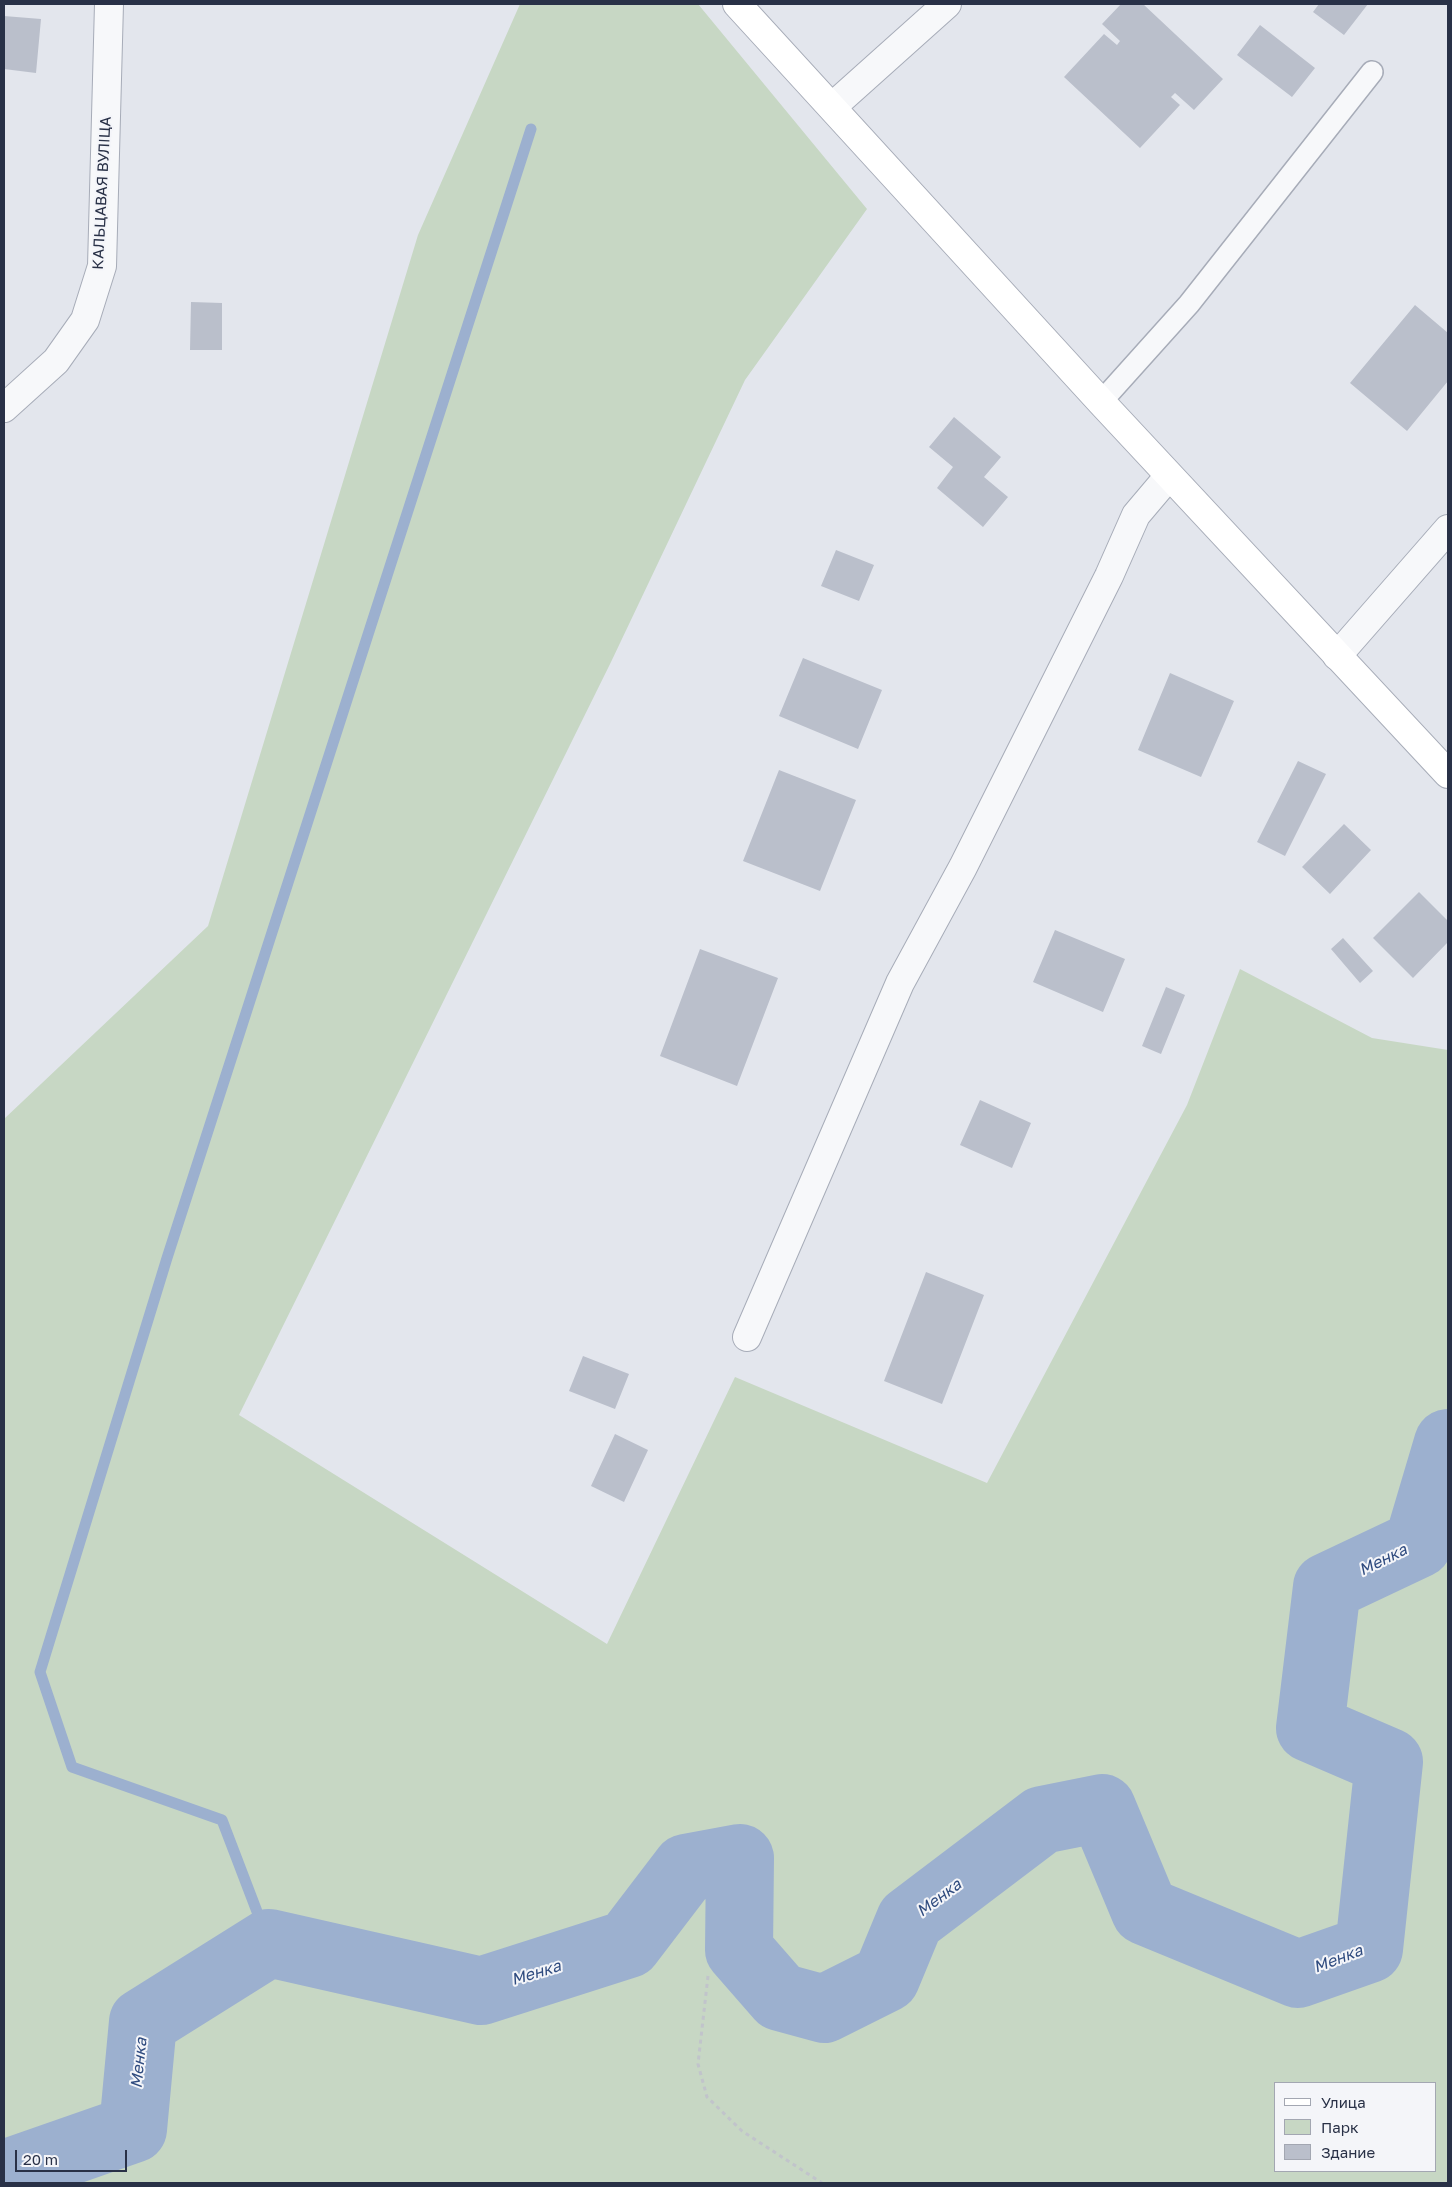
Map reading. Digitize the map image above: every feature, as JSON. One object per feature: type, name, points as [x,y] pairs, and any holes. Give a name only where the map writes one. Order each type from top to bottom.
[{"type":"street","name":"КАЛЬЦАВАЯ ВУЛІЦА","points":[[4,408],[56,360],[85,320],[102,266],[109,4]]},
{"type":"street","points":[[737,4],[1169,476],[1448,774]]},
{"type":"street","points":[[832,107],[947,4]]},
{"type":"street","points":[[747,1337],[900,983],[967,858],[1109,576],[1136,515],[1169,476]]},
{"type":"street","points":[[1337,656],[1448,529]]},
{"type":"lane","points":[[1101,402],[1189,304],[1372,72]]},
{"type":"path","points":[[708,1976],[698,2064],[707,2097],[742,2131],[822,2183]]},
{"type":"green space","points":[[520,4],[698,4],[867,209],[745,380],[611,662],[239,1415],[607,1644],[735,1377],[987,1483],[1187,1105],[1240,969],[1372,1038],[1448,1050],[1448,2183],[4,2183],[4,1119],[208,926],[418,235]]},
{"type":"building","points":[[1121,4],[1143,4],[1223,79],[1194,110],[1175,93],[1171,97],[1180,105],[1140,148],[1064,77],[1104,34],[1117,45],[1120,41],[1102,24]]},
{"type":"building","points":[[1319,4],[1368,4],[1344,35],[1313,12]]},
{"type":"building","points":[[4,16],[41,19],[36,73],[4,69]]},
{"type":"building","points":[[1260,25],[1315,68],[1292,97],[1237,55]]},
{"type":"building","points":[[191,302],[222,303],[222,350],[190,350]]},
{"type":"building","points":[[1415,305],[1448,333],[1448,381],[1407,431],[1350,383]]},
{"type":"building","points":[[954,417],[1001,457],[984,477],[1008,497],[983,527],[937,488],[953,467],[929,447]]},
{"type":"building","points":[[836,550],[874,565],[859,601],[821,586]]},
{"type":"building","points":[[803,658],[882,690],[858,749],[779,716]]},
{"type":"building","points":[[1170,673],[1234,701],[1201,777],[1138,750]]},
{"type":"building","points":[[1298,761],[1326,774],[1285,856],[1257,842]]},
{"type":"building","points":[[779,770],[856,800],[820,891],[743,861]]},
{"type":"building","points":[[1344,824],[1371,850],[1330,894],[1302,867]]},
{"type":"building","points":[[1419,892],[1448,921],[1448,942],[1413,978],[1373,938]]},
{"type":"building","points":[[1055,930],[1125,959],[1103,1012],[1033,982]]},
{"type":"building","points":[[1343,938],[1373,971],[1360,983],[1331,949]]},
{"type":"building","points":[[700,949],[778,978],[737,1086],[660,1056]]},
{"type":"building","points":[[1166,987],[1185,995],[1161,1054],[1142,1046]]},
{"type":"building","points":[[980,1100],[1031,1123],[1012,1168],[960,1145]]},
{"type":"building","points":[[926,1272],[984,1295],[942,1404],[884,1381]]},
{"type":"building","points":[[583,1356],[629,1374],[615,1409],[569,1391]]},
{"type":"building","points":[[615,1434],[648,1450],[624,1502],[591,1486]]},
{"type":"waterway","points":[[269,1943],[222,1820],[72,1767],[40,1672],[167,1258],[531,129]]},
{"type":"waterway","name":"Менка","points":[[4,2174],[133,2129],[143,2022],[269,1943],[481,1991],[628,1944],[686,1868],[740,1858],[739,1950],[780,1997],[824,2009],[886,1978],[910,1920],[1042,1820],[1102,1808],[1145,1911],[1298,1974],[1369,1949],[1389,1762],[1310,1728],[1327,1587],[1418,1544],[1448,1443]]}]
